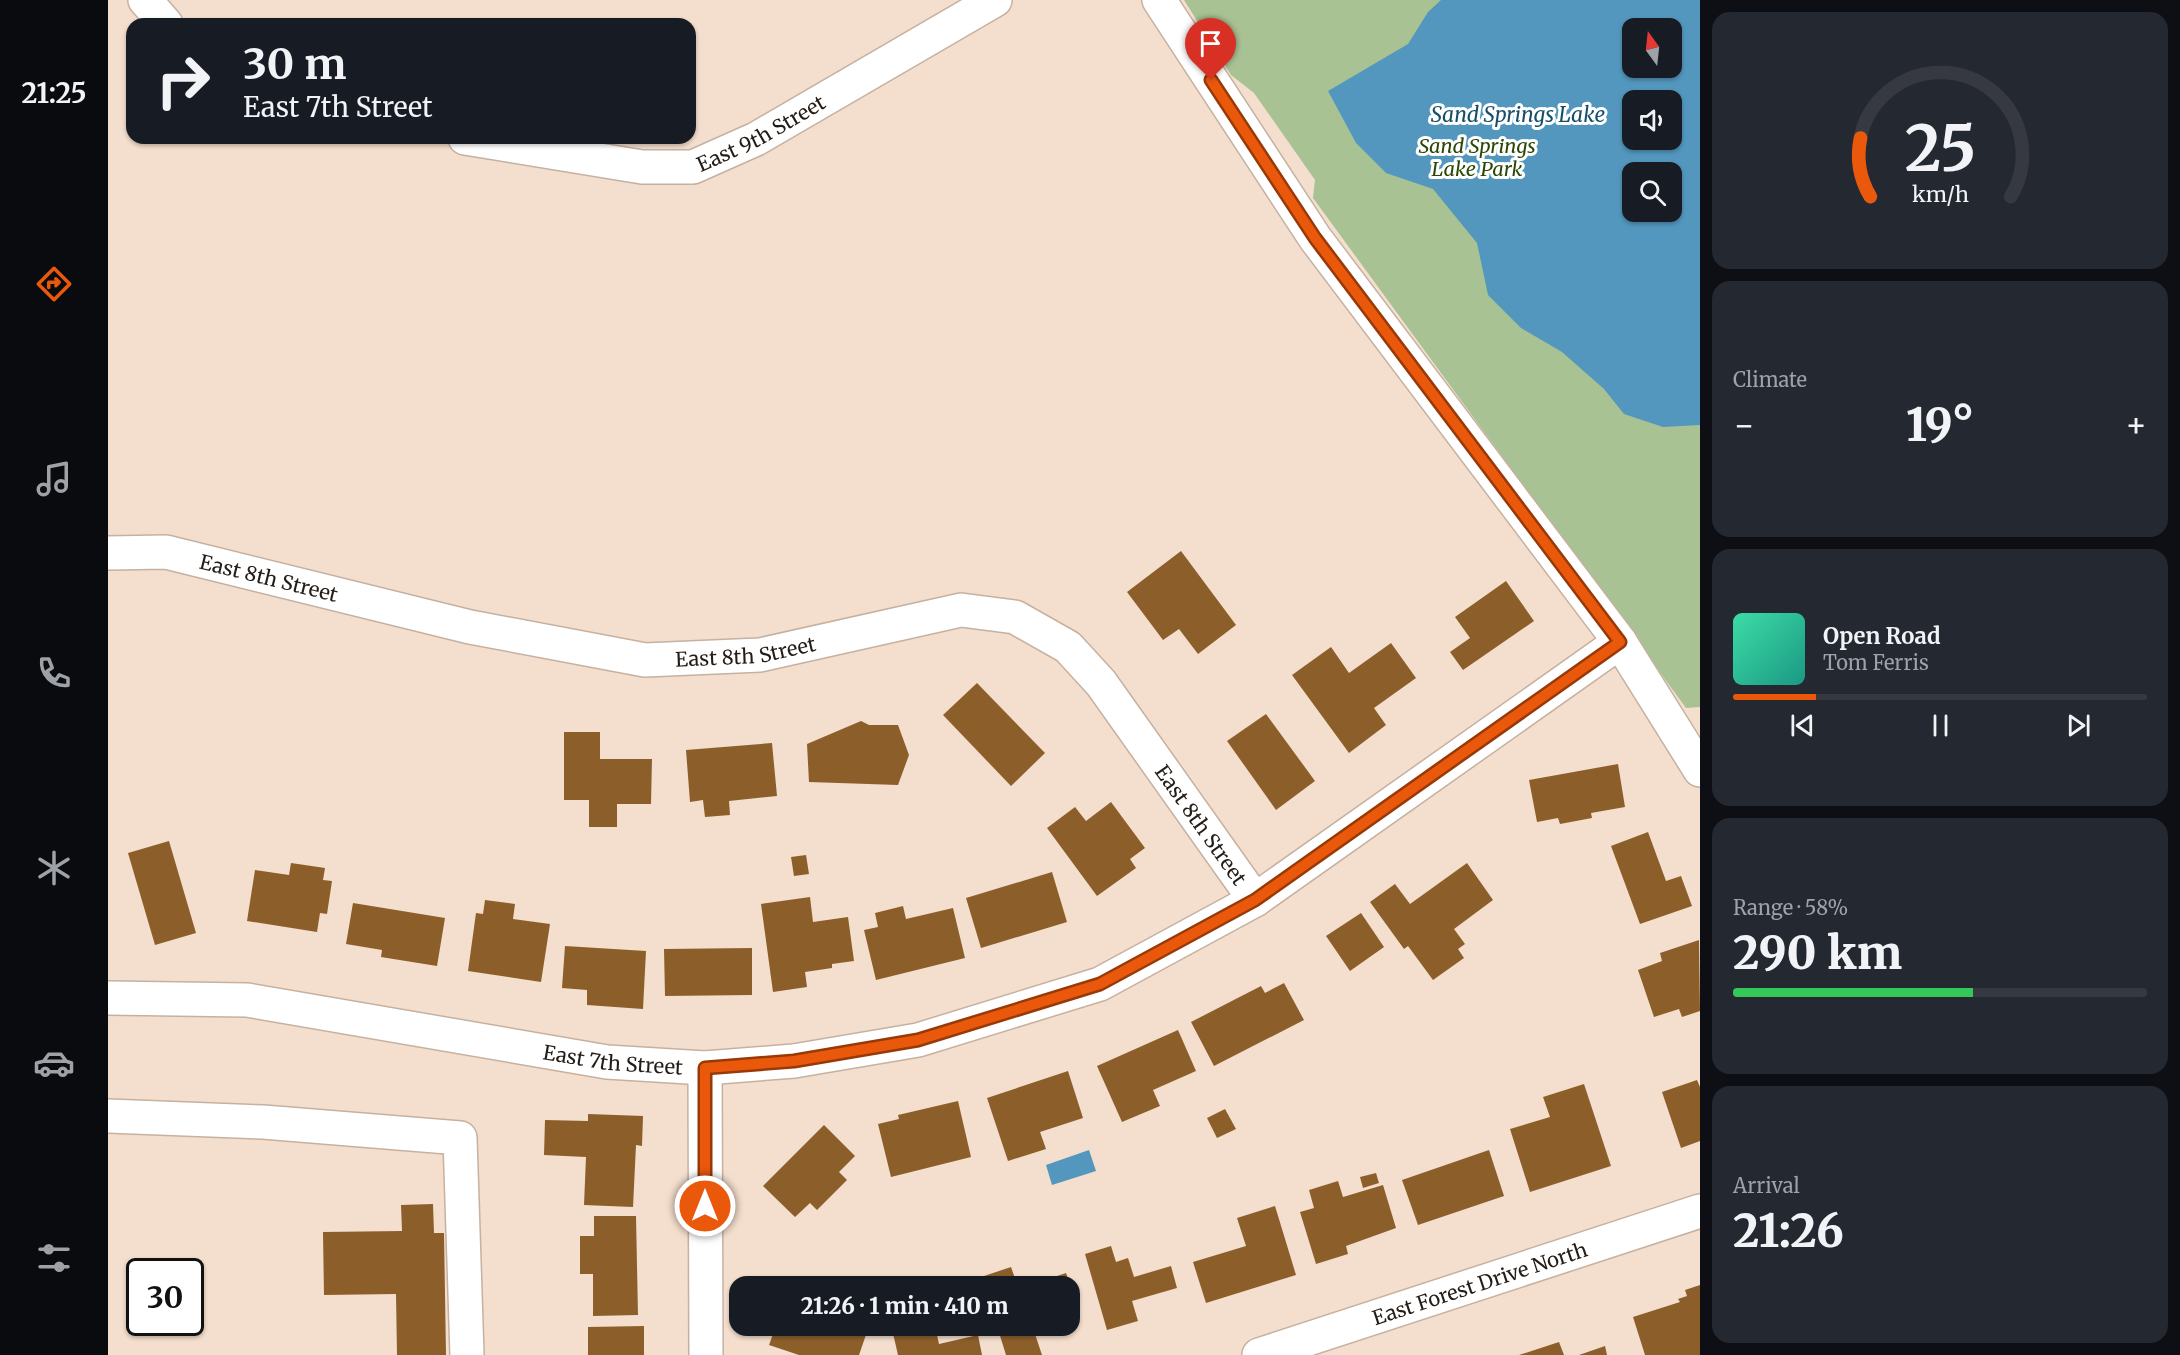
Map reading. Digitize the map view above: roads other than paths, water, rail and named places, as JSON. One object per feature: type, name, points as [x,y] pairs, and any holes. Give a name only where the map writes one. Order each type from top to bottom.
[{"type":"street","points":[[145,0],[161,18]]},
{"type":"street","name":"East 9th Street","points":[[502,144],[642,167],[693,167],[756,139],[995,0]]},
{"type":"street","points":[[1160,0],[1315,238],[1620,642],[1700,770]]},
{"type":"street","name":"East 8th Street","points":[[108,553],[166,552],[470,627],[645,660],[760,655],[961,610],[1015,617],[1068,647],[1101,683],[1255,900]]},
{"type":"street","name":"East 7th Street","points":[[108,998],[247,1000],[607,1062],[705,1068],[794,1061],[929,1037],[1100,984],[1255,900],[1620,642]]},
{"type":"street","points":[[705,1068],[706,1355]]},
{"type":"street","points":[[108,1116],[263,1122],[460,1138],[467,1355]]},
{"type":"street","name":"East Forest Drive North","points":[[1259,1355],[1700,1211]]},
{"type":"water","name":"Sand Springs Lake","points":[[1441,0],[1700,0],[1700,425],[1663,427],[1624,414],[1604,389],[1562,352],[1521,328],[1488,295],[1477,243],[1433,189],[1386,173],[1356,143],[1328,91],[1408,44],[1428,12]]},
{"type":"water","points":[[1089,1150],[1096,1171],[1052,1185],[1046,1165]]},
{"type":"park label","name":"Sand Springs Lake Park","points":[[1477,156]]}]
